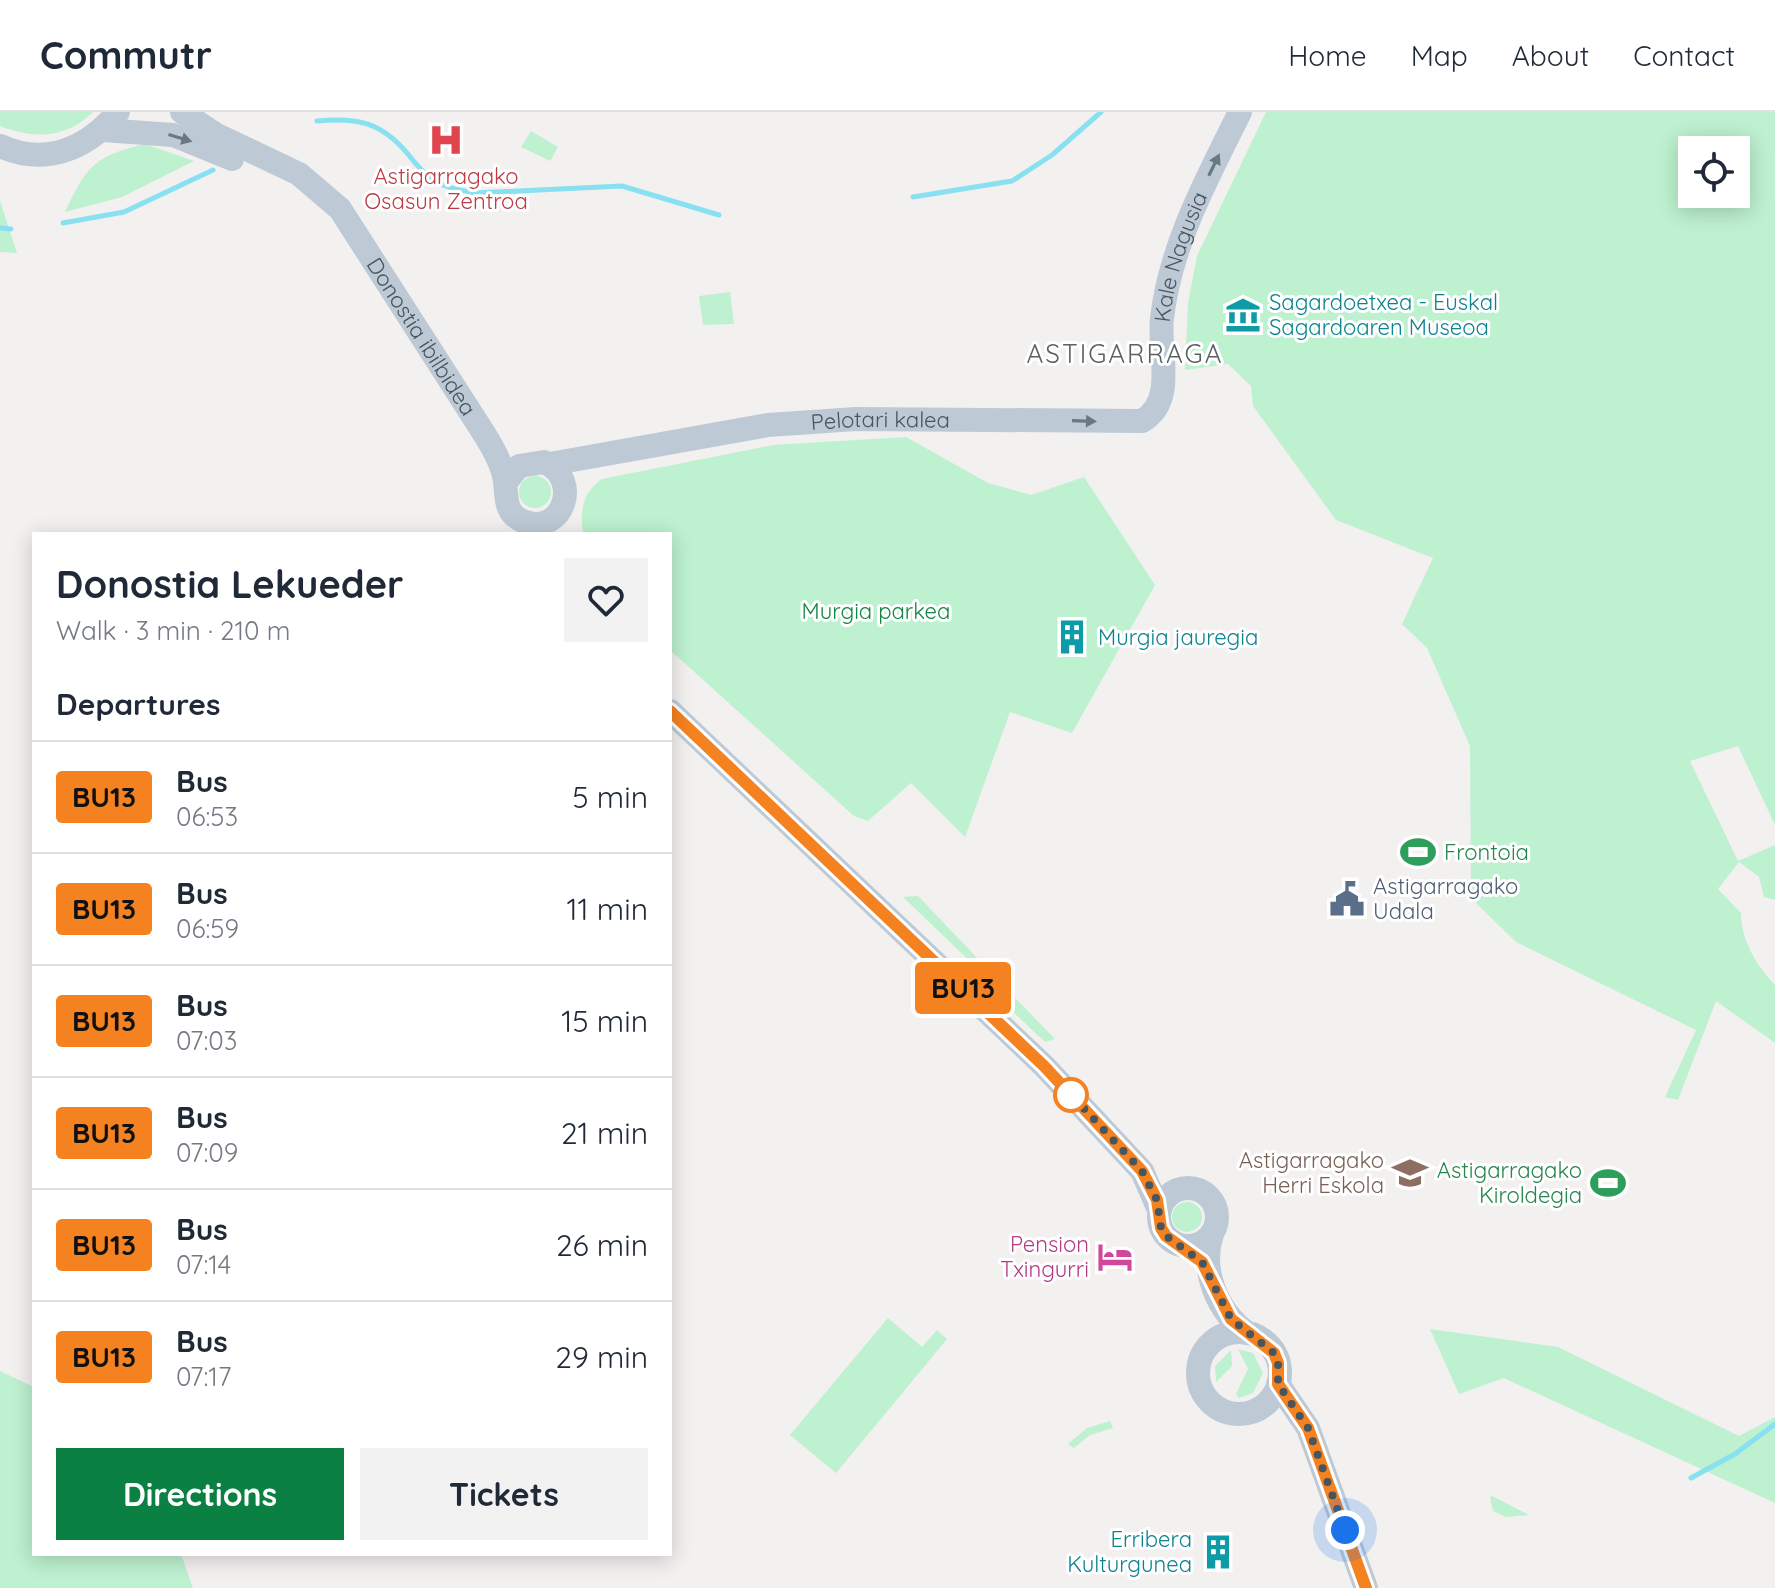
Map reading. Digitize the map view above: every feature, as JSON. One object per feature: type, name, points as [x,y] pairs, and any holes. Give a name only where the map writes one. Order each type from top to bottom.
[{"type":"main road","name":"Donostia ibilbidea","points":[[182,112],[215,134],[302,177],[340,209],[485,435],[506,482]]},
{"type":"main road","name":"Kale Nagusia","points":[[1156,410],[1163,393],[1162,320],[1175,252],[1240,112]]},
{"type":"main road","name":"Donostia ibilbidea","points":[[111,121],[195,143],[316,200],[359,236]]},
{"type":"main road","points":[[0,146],[35,155],[59,153],[81,146],[111,121]]},
{"type":"main road","name":"Pelotari kalea","points":[[541,463],[768,425],[856,419],[1134,422],[1146,419],[1156,410]]},
{"type":"main road","name":"Donostia ibilbidea","points":[[485,435],[541,463]]},
{"type":"main road","points":[[563,513],[563,476],[541,463],[519,466],[506,482],[504,496],[509,510],[534,528],[563,513],[573,476],[584,464],[603,452]]},
{"type":"main road","points":[[672,713],[1044,1066],[1142,1171],[1159,1210],[1161,1228],[1172,1242],[1208,1269]]},
{"type":"main road","points":[[1142,1171],[1180,1189],[1196,1189],[1211,1200],[1217,1218],[1208,1269],[1219,1300],[1231,1319],[1247,1333],[1258,1337],[1274,1353],[1278,1363],[1278,1384],[1274,1394],[1259,1409],[1248,1413],[1226,1413],[1207,1400],[1198,1374],[1201,1357],[1210,1344],[1219,1300]]},
{"type":"main road","points":[[1159,1210],[1167,1197],[1180,1189]]},
{"type":"main road","points":[[1181,1246],[1199,1245],[1212,1234]]},
{"type":"main road","points":[[1210,1344],[1227,1334],[1247,1333]]},
{"type":"main road","points":[[1278,1384],[1308,1428],[1366,1588]]},
{"type":"main road","points":[[1259,1409],[1285,1413],[1308,1428]]},
{"type":"green space","points":[[0,112],[93,112],[83,121],[60,132],[37,134],[0,126]]},
{"type":"green space","points":[[1266,112],[1775,112],[1775,825],[1738,746],[1690,761],[1738,861],[1775,845],[1775,900],[1764,897],[1759,877],[1739,862],[1718,889],[1741,913],[1751,952],[1775,985],[1775,1043],[1716,1001],[1678,1100],[1665,1097],[1696,1030],[1516,942],[1471,898],[1470,746],[1427,648],[1402,624],[1433,558],[1336,520],[1253,406],[1251,386],[1228,364],[1185,370],[1188,303],[1197,256]]},
{"type":"green space","points":[[531,131],[558,147],[550,161],[521,147]]},
{"type":"green space","points":[[145,144],[194,161],[122,197],[65,212],[79,184],[94,165],[114,153]]},
{"type":"green space","points":[[0,201],[17,253],[0,252]]},
{"type":"green space","points":[[730,292],[734,324],[703,325],[699,296]]},
{"type":"green space","name":"Murgia parkea","points":[[906,437],[988,483],[1031,495],[1084,477],[1155,585],[1072,733],[1010,712],[965,837],[911,783],[868,821],[854,816],[672,652],[672,532],[583,532],[586,496],[602,479],[773,445]]},
{"type":"green space","points":[[535,476],[546,481],[551,492],[546,503],[535,508],[524,503],[519,492],[524,481]]},
{"type":"green space","points":[[918,896],[981,962],[976,967],[903,897]]},
{"type":"green space","points":[[989,971],[1055,1039],[1045,1042],[987,987]]},
{"type":"green space","points":[[1187,1202],[1198,1206],[1202,1217],[1198,1228],[1187,1232],[1176,1228],[1172,1217],[1176,1206]]},
{"type":"green space","points":[[888,1318],[922,1347],[937,1330],[947,1339],[836,1473],[790,1435]]},
{"type":"green space","points":[[1430,1329],[1558,1347],[1739,1436],[1775,1417],[1775,1503],[1504,1378],[1459,1394]]},
{"type":"green space","points":[[1238,1349],[1253,1353],[1263,1373],[1253,1393],[1239,1398],[1236,1394],[1248,1369]]},
{"type":"green space","points":[[1231,1350],[1232,1366],[1216,1382],[1215,1366]]},
{"type":"green space","points":[[0,1371],[32,1386],[32,1556],[182,1556],[193,1588],[0,1588]]},
{"type":"green space","points":[[1110,1421],[1113,1428],[1090,1435],[1074,1448],[1068,1444],[1087,1428]]},
{"type":"green space","points":[[1490,1497],[1529,1515],[1506,1517],[1493,1511]]},
{"type":"waterway","points":[[913,197],[1012,181],[1052,155],[1101,112]]},
{"type":"waterway","points":[[317,121],[356,121],[377,128],[397,143],[433,180],[459,190],[475,193],[622,186],[719,215]]},
{"type":"waterway","points":[[63,223],[124,212],[213,170]]},
{"type":"waterway","points":[[0,228],[11,229]]},
{"type":"waterway","points":[[1691,1478],[1735,1454],[1775,1424]]},
{"type":"bus line","name":"BU13","points":[[672,713],[1044,1066],[1142,1171],[1157,1200],[1158,1219],[1166,1236],[1202,1262],[1231,1319],[1267,1344],[1274,1353],[1280,1374],[1278,1384],[1308,1428],[1366,1588]]},
{"type":"place","name":"Astigarragako Osasun Zentroa","points":[[446,140]]},
{"type":"place","name":"Sagardoetxea - Euskal Sagardoaren Museoa","points":[[1243,315]]},
{"type":"place","name":"Murgia jauregia","points":[[1072,637]]},
{"type":"place","name":"Frontoia","points":[[1418,852]]},
{"type":"place","name":"Astigarragako Udala","points":[[1347,899]]},
{"type":"place","name":"Astigarragako Herri Eskola","points":[[1410,1173]]},
{"type":"place","name":"Astigarragako Kiroldegia","points":[[1608,1183]]},
{"type":"place","name":"Pension Txingurri","points":[[1115,1257]]},
{"type":"place","name":"Erribera Kulturgunea","points":[[1218,1552]]},
{"type":"district","name":"ASTIGARRAGA","points":[[1125,353]]},
{"type":"route","points":[[1071,1095],[1063,1086],[1142,1171],[1157,1200],[1161,1228],[1172,1242],[1189,1250],[1208,1269],[1219,1300],[1231,1319],[1267,1344],[1274,1353],[1280,1374],[1278,1384],[1308,1428],[1345,1530]]}]
